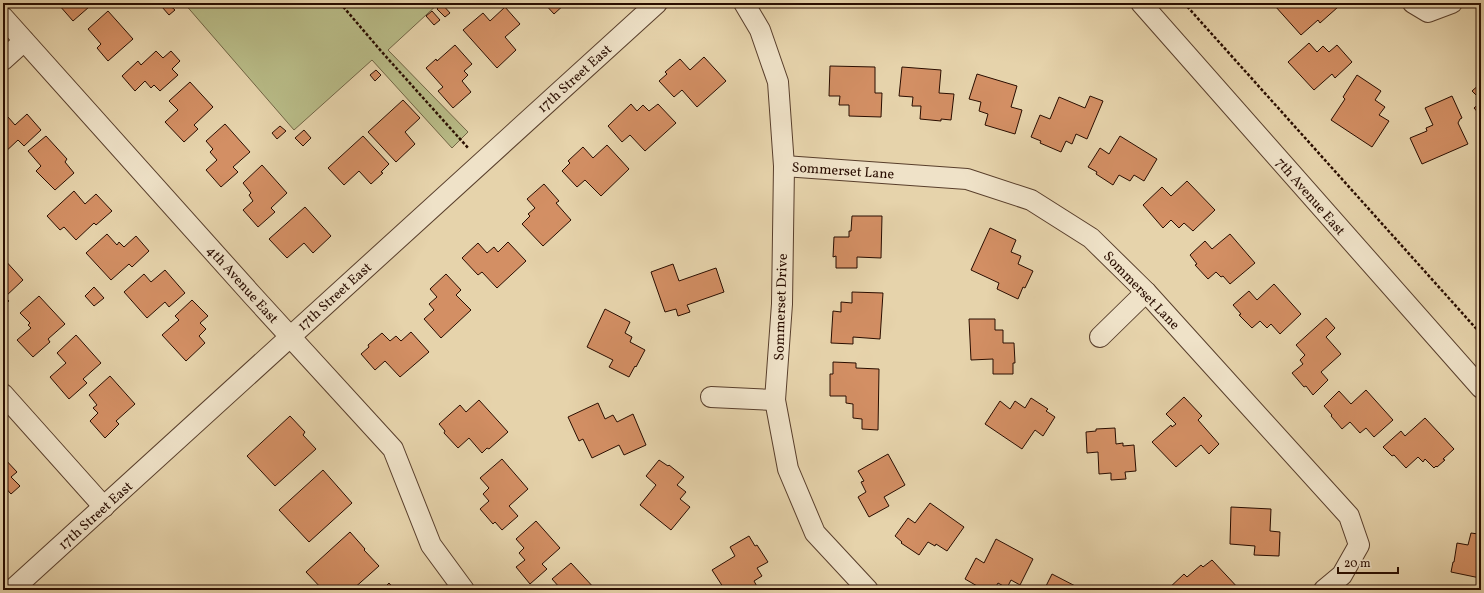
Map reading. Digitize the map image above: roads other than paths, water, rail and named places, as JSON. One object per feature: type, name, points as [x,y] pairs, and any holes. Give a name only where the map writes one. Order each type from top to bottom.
[{"type":"street","name":"17th Street East","points":[[12,590],[657,3]]},
{"type":"street","name":"Sommerset Drive","points":[[744,3],[760,30],[778,82],[784,166],[782,304],[775,400],[788,469],[815,533],[868,590]]},
{"type":"street","name":"7th Avenue East","points":[[1141,3],[1481,388]]},
{"type":"street","points":[[1413,3],[1428,12],[1452,3]]},
{"type":"street","name":"4th Avenue East","points":[[3,17],[393,449],[431,545],[464,590]]},
{"type":"street","points":[[3,60],[24,40]]},
{"type":"street","name":"Sommerset Lane","points":[[784,166],[967,179],[1031,200],[1091,238],[1146,292],[1349,516],[1359,545],[1342,576],[1324,590]]},
{"type":"street","points":[[1100,336],[1146,292]]},
{"type":"street","points":[[3,394],[104,507]]},
{"type":"street","points":[[711,397],[775,400]]}]
